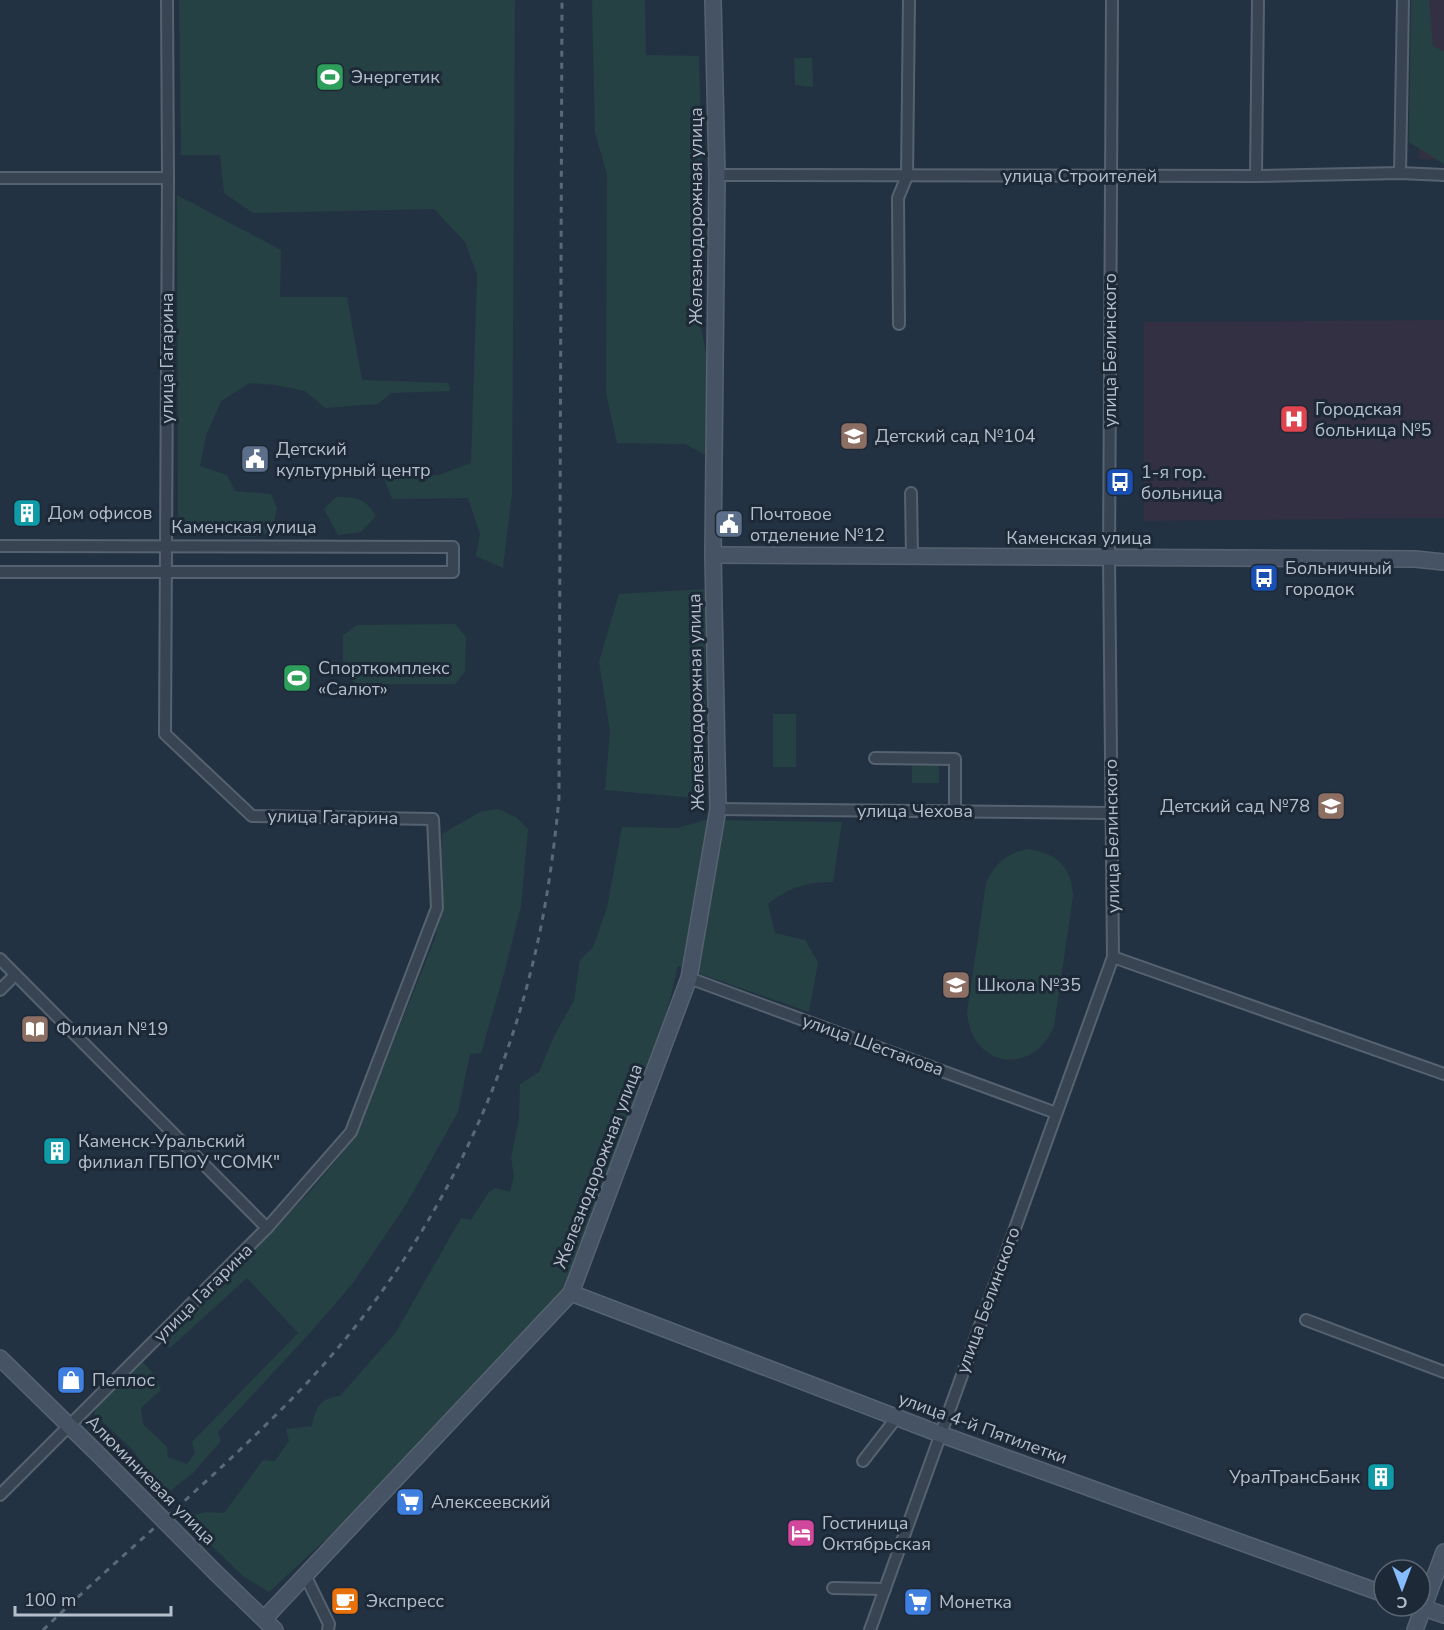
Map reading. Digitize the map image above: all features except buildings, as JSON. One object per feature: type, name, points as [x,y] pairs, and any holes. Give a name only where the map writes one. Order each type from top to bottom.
[{"type":"street","name":"улица Гагарина","points":[[0,1495],[267,1228],[351,1132],[436,908],[433,819],[252,816],[165,734],[168,178],[166,0]]},
{"type":"street","name":"Железнодорожная улица","points":[[264,1618],[571,1293],[689,978],[718,809],[713,555],[717,176],[713,0]]},
{"type":"street","points":[[899,324],[898,198],[907,176],[909,0]]},
{"type":"street","name":"улица Белинского","points":[[870,1630],[1113,957],[1109,558],[1112,0]]},
{"type":"street","points":[[1256,176],[1258,0]]},
{"type":"street","points":[[1400,173],[1403,0]]},
{"type":"street","name":"улица Строителей","points":[[717,176],[1256,176],[1400,173],[1444,175]]},
{"type":"street","points":[[0,178],[168,178]]},
{"type":"street","points":[[911,493],[912,556]]},
{"type":"street","name":"Каменская улица","points":[[0,546],[453,547],[453,572],[167,572]]},
{"type":"street","name":"Каменская улица","points":[[713,555],[1404,559],[1444,562]]},
{"type":"street","points":[[0,572],[167,572]]},
{"type":"street","points":[[875,758],[955,759],[955,811]]},
{"type":"street","name":"улица Чехова","points":[[718,809],[1112,813]]},
{"type":"street","points":[[1113,957],[1444,1074]]},
{"type":"street","points":[[0,959],[267,1228]]},
{"type":"street","points":[[0,990],[15,975]]},
{"type":"street","name":"улица Шестакова","points":[[689,978],[1056,1113]]},
{"type":"street","name":"улица 4-й Пятилетки","points":[[571,1293],[940,1434],[1372,1590]]},
{"type":"street","points":[[1306,1320],[1444,1372]]},
{"type":"street","name":"Алюминиевая улица","points":[[0,1358],[275,1630]]},
{"type":"street","points":[[862,1461],[897,1417]]},
{"type":"street","points":[[1432,1581],[1444,1552]]},
{"type":"street","points":[[305,1575],[329,1624],[328,1630]]},
{"type":"street","points":[[833,1588],[885,1589]]},
{"type":"shaded area","points":[[1422,0],[1444,0],[1444,160],[1419,159]]},
{"type":"shaded area","name":"Городская больница №5","points":[[1444,320],[1444,518],[1144,521],[1144,322]]},
{"type":"green space","points":[[179,0],[515,0],[512,493],[503,568],[476,556],[480,534],[468,498],[392,499],[385,480],[439,475],[471,463],[477,275],[465,242],[434,209],[253,213],[224,193],[220,155],[181,155]]},
{"type":"green space","points":[[592,0],[645,0],[646,55],[699,56],[704,248],[697,307],[706,353],[706,455],[685,444],[617,443],[606,393],[607,174],[595,133]]},
{"type":"green space","points":[[1411,0],[1429,0],[1433,46],[1444,51],[1444,164],[1409,142]]},
{"type":"green space","points":[[794,58],[812,58],[813,87],[795,85]]},
{"type":"green space","points":[[177,195],[281,250],[280,297],[347,297],[362,380],[449,383],[450,391],[391,393],[378,404],[325,408],[305,391],[250,383],[221,401],[206,436],[200,466],[227,475],[235,491],[271,494],[277,508],[272,532],[253,537],[195,535],[178,526]]},
{"type":"green space","points":[[336,497],[349,497],[364,502],[376,516],[361,532],[338,535],[324,509]]},
{"type":"green space","points":[[705,589],[706,799],[605,790],[610,731],[599,662],[619,594]]},
{"type":"green space","points":[[455,624],[466,637],[465,671],[455,684],[356,684],[343,671],[343,635],[357,625]]},
{"type":"green space","points":[[773,714],[796,714],[796,767],[773,767]]},
{"type":"green space","points":[[912,766],[939,766],[939,783],[912,783]]},
{"type":"green space","points":[[498,809],[516,817],[528,829],[521,906],[481,1053],[470,1054],[458,1112],[407,1203],[353,1283],[218,1432],[221,1441],[193,1473],[165,1495],[131,1448],[94,1414],[99,1403],[143,1362],[156,1377],[161,1390],[141,1408],[143,1424],[167,1447],[168,1457],[187,1464],[195,1453],[192,1442],[298,1333],[247,1278],[170,1348],[161,1342],[308,1193],[339,1157],[358,1130],[436,936],[442,834],[480,812]]},
{"type":"green space","points":[[705,820],[842,822],[833,882],[799,887],[783,893],[768,904],[775,933],[805,940],[818,962],[809,1012],[678,966],[665,1020],[564,1290],[352,1515],[269,1592],[243,1576],[194,1529],[190,1516],[206,1512],[224,1513],[263,1460],[275,1461],[289,1441],[286,1429],[312,1426],[315,1414],[323,1401],[340,1396],[396,1332],[461,1218],[471,1220],[489,1192],[495,1188],[510,1192],[514,1176],[511,1158],[519,1119],[520,1084],[539,1072],[554,1036],[574,1001],[580,960],[593,947],[607,908],[622,827],[678,828]]},
{"type":"green space","points":[[1029,849],[1048,854],[1061,864],[1069,877],[1073,896],[1054,1026],[1044,1042],[1032,1053],[1019,1059],[1004,1059],[991,1055],[980,1045],[971,1031],[967,1013],[986,883],[1002,860],[1014,853]]},
{"type":"railway","points":[[43,1630],[275,1416],[346,1338],[384,1289],[449,1184],[476,1129],[519,1013],[543,916],[559,798],[562,0]]},
{"type":"place","name":"Энергетик","points":[[330,77]]},
{"type":"place","name":"Городская больница №5","points":[[1294,419]]},
{"type":"place","name":"Детский сад №104","points":[[854,436]]},
{"type":"place","name":"Детский культурный центр","points":[[255,459]]},
{"type":"place","name":"1-я гор. больница","points":[[1120,482]]},
{"type":"place","name":"Дом офисов","points":[[27,513]]},
{"type":"place","name":"Почтовое отделение №12","points":[[729,524]]},
{"type":"place","name":"Больничный городок","points":[[1264,578]]},
{"type":"place","name":"Спорткомплекс «Салют»","points":[[297,678]]},
{"type":"place","name":"Детский сад №78","points":[[1331,806]]},
{"type":"place","name":"Школа №35","points":[[956,985]]},
{"type":"place","name":"Филиал №19","points":[[35,1029]]},
{"type":"place","name":"Каменск-Уральский филиал ГБПОУ \"СОМК\"","points":[[57,1151]]},
{"type":"place","name":"Пеплос","points":[[71,1380]]},
{"type":"place","name":"УралТрансБанк","points":[[1381,1477]]},
{"type":"place","name":"Алексеевский","points":[[410,1502]]},
{"type":"place","name":"Гостиница Октябрьская","points":[[801,1533]]},
{"type":"place","name":"Экспресс","points":[[345,1601]]},
{"type":"place","name":"Монетка","points":[[918,1602]]}]
